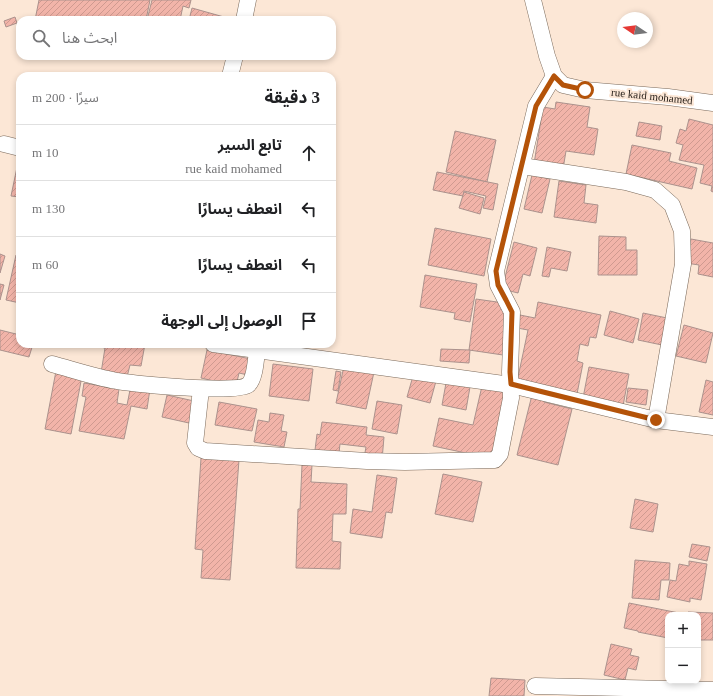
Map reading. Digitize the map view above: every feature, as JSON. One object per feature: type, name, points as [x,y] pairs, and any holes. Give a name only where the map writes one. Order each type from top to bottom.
[{"type":"street","points":[[245,16],[248,0]]},
{"type":"street","points":[[201,389],[195,443],[198,448],[205,451],[367,461],[495,460],[500,454],[511,398],[510,372],[512,312],[498,285],[496,271],[536,106],[554,76],[547,56],[533,0]]},
{"type":"street","points":[[231,72],[234,60]]},
{"type":"street","name":"rue kaid mohamed","points":[[554,76],[563,85],[585,90],[668,97],[713,103]]},
{"type":"street","points":[[4,144],[16,147]]},
{"type":"street","points":[[522,166],[626,182],[655,190],[672,205],[682,230],[683,264],[656,420]]},
{"type":"street","points":[[242,348],[511,384],[656,420],[713,427]]},
{"type":"street","points":[[52,364],[117,381],[201,389],[240,388],[247,386],[252,380],[257,350]]},
{"type":"street","points":[[535,686],[713,690]]},
{"type":"building","points":[[39,0],[150,0],[147,16],[36,16]]},
{"type":"building","points":[[152,0],[191,0],[189,8],[183,6],[181,16],[148,16]]},
{"type":"building","points":[[192,8],[220,16],[190,16]]},
{"type":"building","points":[[15,17],[16,23],[6,27],[4,21]]},
{"type":"building","points":[[556,102],[590,107],[587,127],[598,129],[594,155],[566,151],[563,169],[534,164],[543,107],[555,109]]},
{"type":"building","points":[[689,119],[713,125],[713,192],[711,191],[712,186],[700,183],[704,165],[679,160],[683,145],[676,143],[680,129],[686,131]]},
{"type":"building","points":[[639,122],[662,126],[660,140],[636,136]]},
{"type":"building","points":[[455,131],[496,140],[487,182],[446,172]]},
{"type":"building","points":[[632,145],[671,153],[669,161],[697,168],[692,189],[626,174]]},
{"type":"building","points":[[16,172],[16,197],[11,196]]},
{"type":"building","points":[[437,172],[498,184],[493,210],[483,208],[486,196],[464,191],[463,196],[433,190]]},
{"type":"building","points":[[532,175],[550,179],[542,213],[524,209]]},
{"type":"building","points":[[559,181],[586,185],[584,203],[598,205],[596,223],[554,217]]},
{"type":"building","points":[[464,192],[484,198],[480,214],[459,208]]},
{"type":"building","points":[[435,228],[491,239],[484,276],[428,265]]},
{"type":"building","points":[[599,236],[626,237],[626,250],[637,250],[637,275],[598,275]]},
{"type":"building","points":[[691,239],[713,243],[713,277],[698,274],[699,265],[686,263]]},
{"type":"building","points":[[514,242],[537,248],[530,276],[523,274],[518,293],[502,289]]},
{"type":"building","points":[[547,247],[571,252],[567,271],[551,268],[549,277],[542,276]]},
{"type":"building","points":[[0,254],[5,256],[0,273]]},
{"type":"building","points":[[16,255],[16,302],[6,300]]},
{"type":"building","points":[[425,275],[477,284],[470,322],[454,319],[455,313],[420,307]]},
{"type":"building","points":[[0,284],[4,285],[0,300]]},
{"type":"building","points":[[476,299],[511,304],[503,355],[469,350]]},
{"type":"building","points":[[538,302],[601,315],[596,338],[590,337],[588,346],[580,344],[577,361],[583,363],[577,394],[517,382],[528,330],[517,328],[520,315],[535,318]]},
{"type":"building","points":[[610,311],[639,319],[633,343],[604,335]]},
{"type":"building","points":[[643,313],[667,318],[662,345],[638,340]]},
{"type":"building","points":[[684,325],[713,333],[706,363],[676,356]]},
{"type":"building","points":[[0,330],[16,334],[16,348],[32,348],[29,357],[0,350]]},
{"type":"building","points":[[105,348],[144,348],[141,366],[130,365],[127,377],[101,373]]},
{"type":"building","points":[[441,349],[470,350],[469,363],[440,361]]},
{"type":"building","points":[[207,350],[251,359],[248,375],[239,373],[236,386],[201,378]]},
{"type":"building","points":[[273,364],[313,369],[309,401],[269,396]]},
{"type":"building","points":[[344,366],[374,372],[366,409],[336,403]]},
{"type":"building","points":[[589,367],[629,374],[623,406],[583,398]]},
{"type":"building","points":[[56,371],[82,376],[71,434],[45,429]]},
{"type":"building","points":[[336,371],[341,372],[338,391],[333,390]]},
{"type":"building","points":[[413,376],[436,381],[430,403],[407,397]]},
{"type":"building","points":[[706,380],[713,382],[713,415],[699,412]]},
{"type":"building","points":[[84,383],[119,389],[117,403],[127,405],[131,385],[150,389],[147,409],[131,406],[124,439],[79,431],[86,397],[82,396]]},
{"type":"building","points":[[446,383],[470,387],[466,410],[442,405]]},
{"type":"building","points":[[482,386],[508,392],[494,459],[433,446],[439,418],[473,425]]},
{"type":"building","points":[[628,388],[648,390],[646,405],[626,402]]},
{"type":"building","points":[[533,391],[546,394],[544,402],[572,409],[558,465],[517,455]]},
{"type":"building","points":[[167,395],[194,401],[189,423],[162,417]]},
{"type":"building","points":[[377,401],[402,405],[397,434],[372,429]]},
{"type":"building","points":[[219,402],[257,409],[252,431],[215,425]]},
{"type":"building","points":[[270,413],[284,415],[281,431],[287,432],[284,447],[254,442],[258,420],[269,422]]},
{"type":"building","points":[[322,422],[367,427],[366,435],[384,437],[382,460],[364,458],[366,447],[340,444],[339,453],[315,450],[317,434],[320,435]]},
{"type":"building","points":[[201,458],[239,460],[230,580],[201,578],[203,550],[195,549]]},
{"type":"building","points":[[302,465],[312,465],[311,482],[347,484],[346,514],[333,514],[332,541],[341,542],[340,569],[296,568],[298,509],[300,509]]},
{"type":"building","points":[[443,474],[482,482],[473,522],[435,514]]},
{"type":"building","points":[[377,475],[397,478],[392,513],[386,512],[382,538],[350,533],[353,509],[372,512]]},
{"type":"building","points":[[635,499],[658,504],[653,532],[630,528]]},
{"type":"building","points":[[692,544],[710,547],[707,561],[689,557]]},
{"type":"building","points":[[635,560],[670,563],[669,580],[661,580],[659,600],[632,598]]},
{"type":"building","points":[[689,561],[707,564],[701,600],[690,598],[690,602],[667,597],[670,580],[676,581],[679,564],[689,566]]},
{"type":"building","points":[[629,603],[674,612],[665,612],[665,637],[624,628]]},
{"type":"building","points":[[701,613],[713,613],[713,640],[701,640]]},
{"type":"building","points":[[611,644],[632,649],[630,655],[639,657],[636,670],[628,668],[625,680],[604,675]]},
{"type":"building","points":[[491,678],[525,680],[524,696],[489,696]]},
{"type":"route","points":[[585,90],[563,85],[554,76],[536,106],[496,271],[498,285],[512,312],[511,384],[656,420]]}]
